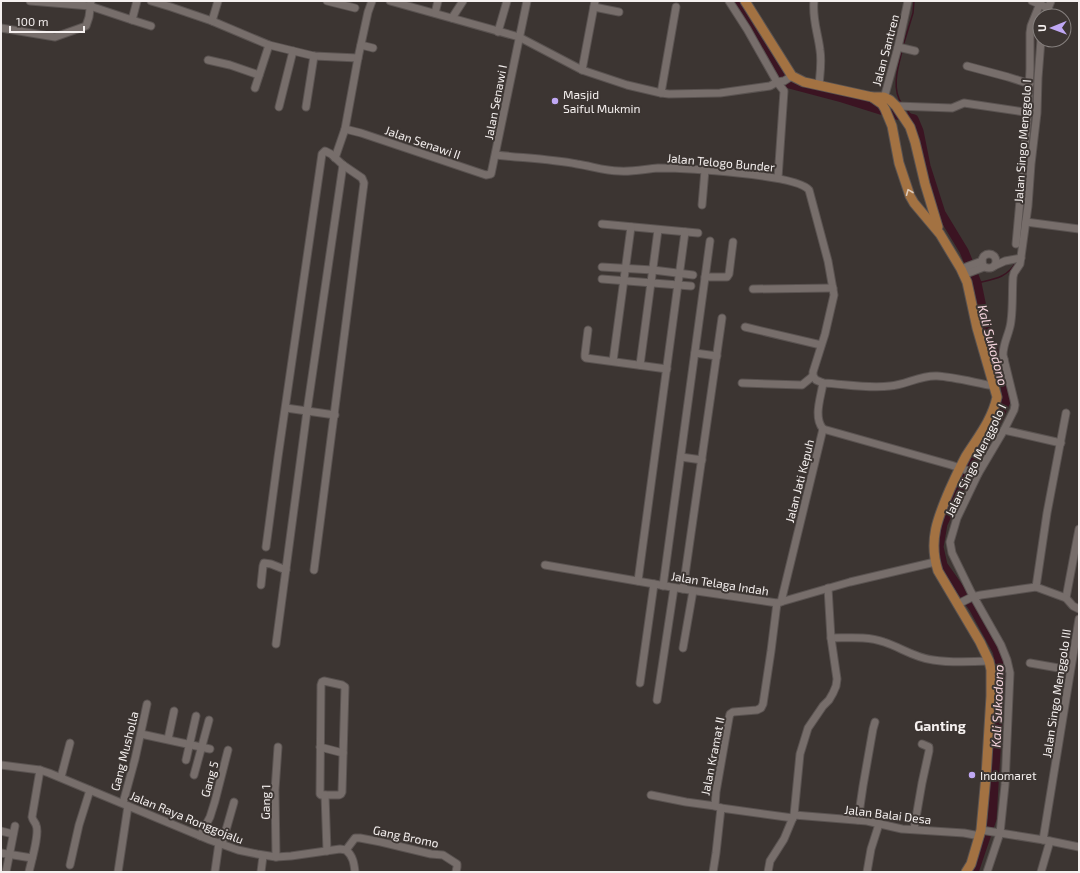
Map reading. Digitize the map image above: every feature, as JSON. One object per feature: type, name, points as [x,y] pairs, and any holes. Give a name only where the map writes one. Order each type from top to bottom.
[{"type":"main road","points":[[745,1],[786,79],[872,97],[884,103],[892,124],[899,163],[910,196],[940,234],[963,271],[970,294],[977,328],[997,397],[989,420],[961,468],[944,503],[936,524],[934,536],[935,562],[938,571],[959,603],[989,661],[990,670],[991,696],[981,832],[971,864],[966,872]]},
{"type":"main road","points":[[884,103],[890,100],[900,107],[914,138],[923,179],[940,234]]},
{"type":"main road","points":[[892,124],[905,120]]},
{"type":"main road","points":[[923,213],[932,210]]},
{"type":"street","points":[[30,1],[90,4],[152,26]]},
{"type":"street","points":[[132,20],[137,1]]},
{"type":"street","points":[[151,1],[212,22],[269,45],[314,56],[358,58]]},
{"type":"street","points":[[212,22],[218,1]]},
{"type":"street","points":[[327,1],[355,8]]},
{"type":"street","points":[[335,158],[345,128],[358,58],[368,12],[372,1]]},
{"type":"street","points":[[390,1],[519,37],[582,70],[628,85],[661,93],[720,93],[770,86],[786,79]]},
{"type":"street","points":[[435,13],[438,1]]},
{"type":"street","points":[[452,18],[463,1]]},
{"type":"street","points":[[498,32],[507,1]]},
{"type":"street","name":"Jalan Senawi I","points":[[493,172],[501,122],[527,1]]},
{"type":"street","points":[[729,1],[746,29],[786,79],[778,178]]},
{"type":"street","points":[[814,1],[813,12],[821,62],[819,85]]},
{"type":"street","name":"Jalan Santren","points":[[884,103],[901,47],[908,1]]},
{"type":"street","points":[[1,28],[56,37],[86,26],[90,4]]},
{"type":"street","points":[[582,70],[594,4],[619,12]]},
{"type":"street","points":[[1020,240],[1033,113],[1030,84],[1030,33],[1031,26],[1043,4]]},
{"type":"street","points":[[661,93],[676,6]]},
{"type":"street","points":[[255,88],[269,45]]},
{"type":"street","points":[[361,45],[373,48]]},
{"type":"street","points":[[901,47],[915,51]]},
{"type":"street","name":"Jalan Singo Menggolo I","points":[[987,872],[998,833],[1005,785],[1010,673],[1002,645],[973,597],[952,553],[950,542],[957,518],[976,474],[1004,430],[1015,405],[1002,359],[1004,344],[1011,321],[1013,277],[1020,264],[1018,259],[1020,240],[1026,222],[1031,164],[1033,113],[1039,48]]},
{"type":"street","points":[[278,107],[293,51]]},
{"type":"street","points":[[306,107],[314,56]]},
{"type":"street","points":[[208,60],[230,65],[259,75]]},
{"type":"street","points":[[967,66],[1030,84]]},
{"type":"street","points":[[900,107],[952,108],[964,103],[1033,113]]},
{"type":"street","name":"Jalan Senawi II","points":[[345,128],[486,175],[493,172]]},
{"type":"street","points":[[266,547],[322,154],[325,151],[362,178],[364,183],[314,570]]},
{"type":"street","name":"Jalan Telogo Bunder","points":[[496,155],[576,164],[619,171],[658,168],[705,170],[778,178],[803,184],[807,186],[809,190],[828,261],[833,291]]},
{"type":"street","points":[[276,644],[307,411],[343,165]]},
{"type":"street","points":[[702,205],[705,170]]},
{"type":"street","points":[[1026,222],[1079,229]]},
{"type":"street","points":[[602,224],[698,233]]},
{"type":"street","points":[[613,361],[631,226]]},
{"type":"street","points":[[640,365],[658,230]]},
{"type":"street","points":[[638,581],[685,232]]},
{"type":"street","points":[[663,586],[710,241]]},
{"type":"street","points":[[705,277],[728,277],[733,242]]},
{"type":"street","points":[[980,265],[983,257],[987,255],[991,255],[994,258],[1005,261]]},
{"type":"street","points":[[994,258],[994,266]]},
{"type":"street","points":[[963,271],[980,265],[988,268],[1005,261],[1018,259]]},
{"type":"street","points":[[602,267],[653,270],[693,275]]},
{"type":"street","points":[[602,279],[624,282],[691,286]]},
{"type":"street","points":[[742,383],[802,385],[813,376],[825,334],[833,291],[753,289]]},
{"type":"street","points":[[683,589],[722,318]]},
{"type":"street","points":[[745,327],[821,345]]},
{"type":"street","points":[[588,330],[585,358],[667,369]]},
{"type":"street","points":[[695,353],[717,356]]},
{"type":"street","points":[[988,364],[1002,359]]},
{"type":"street","points":[[813,376],[816,380],[822,383],[888,387],[920,378],[937,376],[994,386]]},
{"type":"street","points":[[822,383],[818,419],[820,426],[823,429]]},
{"type":"street","points":[[286,408],[335,415]]},
{"type":"street","points":[[1036,587],[1066,413]]},
{"type":"street","name":"Jalan Jati Kepuh","points":[[733,712],[757,710],[762,706],[779,603],[823,429],[961,468],[976,474]]},
{"type":"street","points":[[1004,430],[1061,444]]},
{"type":"street","points":[[681,457],[702,460]]},
{"type":"street","points":[[1066,598],[1079,529]]},
{"type":"street","name":"Jalan Telaga Indah","points":[[545,565],[683,589],[692,593],[779,603],[850,582],[935,562]]},
{"type":"street","points":[[261,585],[264,563],[287,568]]},
{"type":"street","points":[[640,683],[654,584]]},
{"type":"street","points":[[959,603],[973,597],[987,594],[1036,587],[1066,598],[1073,606],[1079,609]]},
{"type":"street","points":[[657,700],[674,588]]},
{"type":"street","points":[[768,872],[770,861],[784,839],[794,816],[800,754],[808,728],[822,706],[829,700],[836,686],[828,588]]},
{"type":"street","points":[[683,648],[692,593]]},
{"type":"street","name":"Jalan Singo Menggolo III","points":[[1041,872],[1070,670],[1079,620]]},
{"type":"street","points":[[831,638],[862,638],[882,641],[916,656],[933,660],[958,662],[989,661]]},
{"type":"street","points":[[1030,663],[1070,670]]},
{"type":"street","points":[[324,682],[342,685],[345,687],[343,753],[341,794],[325,796],[320,794],[322,683],[324,682]]},
{"type":"street","name":"Gang Musholla","points":[[118,872],[125,804],[147,704]]},
{"type":"street","points":[[168,739],[174,711]]},
{"type":"street","name":"Jalan Kramat II","points":[[713,872],[718,807],[716,792],[729,718],[730,714],[733,712]]},
{"type":"street","points":[[186,760],[196,716]]},
{"type":"street","points":[[194,776],[206,748],[209,720]]},
{"type":"street","points":[[858,820],[875,722]]},
{"type":"street","points":[[140,734],[206,748]]},
{"type":"street","points":[[61,777],[70,743]]},
{"type":"street","points":[[914,829],[929,751],[929,748],[922,744]]},
{"type":"street","name":"Gang 1","points":[[276,857],[275,790],[278,747]]},
{"type":"street","points":[[320,747],[343,753]]},
{"type":"street","name":"Gang 5","points":[[200,836],[212,812],[228,750]]},
{"type":"street","name":"Jalan Raya Ronggojalu","points":[[1,765],[40,770],[61,777],[200,836],[238,850],[276,857],[340,849],[346,850]]},
{"type":"street","points":[[29,872],[37,833],[37,825],[33,822],[32,817],[40,770]]},
{"type":"street","points":[[70,865],[79,825],[90,790]]},
{"type":"street","name":"Jalan Balai Desa","points":[[652,795],[718,807],[794,816],[858,820],[902,829],[964,833],[998,833],[1079,848]]},
{"type":"street","points":[[325,796],[327,851]]},
{"type":"street","points":[[215,871],[221,844],[234,802]]},
{"type":"street","points":[[867,872],[871,849],[879,824]]},
{"type":"street","points":[[6,872],[15,826]]},
{"type":"street","points":[[1,831],[13,834]]},
{"type":"street","name":"Gang Bromo","points":[[346,850],[355,838],[381,842],[431,854],[445,855],[457,864],[456,872]]},
{"type":"street","points":[[346,850],[352,858],[355,872]]},
{"type":"street","points":[[1,853],[32,858]]},
{"type":"street","points":[[261,872],[264,856]]},
{"type":"waterway","name":"Kali Sukodono","points":[[737,1],[789,84],[914,119],[919,131],[926,166],[941,213],[964,251],[977,283],[987,332],[1004,378],[1007,399],[999,417],[973,459],[943,524],[939,547],[943,565],[974,609],[997,651],[1001,668],[992,819],[974,872]]},
{"type":"waterway","points":[[903,46],[913,13],[914,1]]},
{"type":"waterway","points":[[902,51],[897,71],[896,85],[902,104]]},
{"type":"waterway","points":[[1033,64],[1034,98]]},
{"type":"waterway","points":[[1031,136],[1034,108]]},
{"type":"waterway","name":"Kali Sukodono","points":[[907,110],[914,119]]},
{"type":"waterway","points":[[1024,211],[1027,173]]},
{"type":"waterway","points":[[977,283],[1004,275],[1016,262]]},
{"type":"place","name":"Masjid Saiful Mukmin","points":[[555,101]]},
{"type":"place","name":"Indomaret","points":[[972,775]]},
{"type":"district","name":"Ganting","points":[[940,725]]}]
